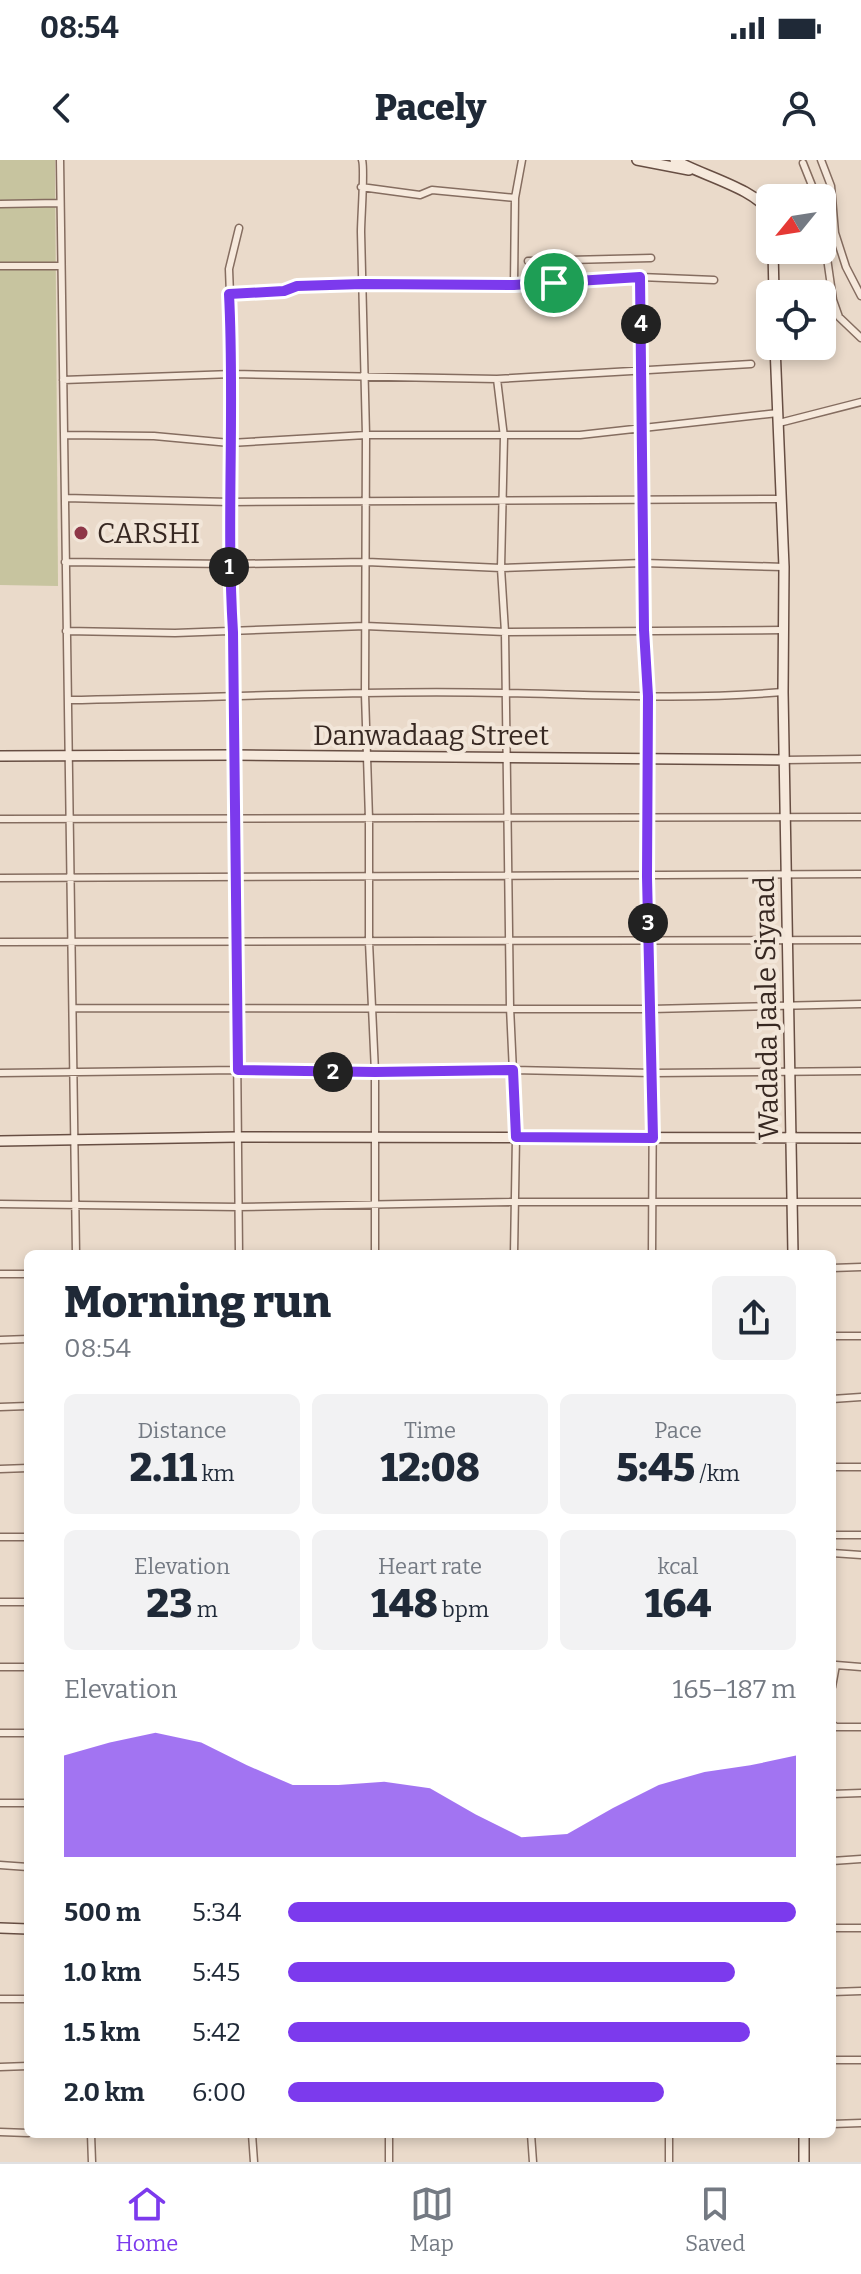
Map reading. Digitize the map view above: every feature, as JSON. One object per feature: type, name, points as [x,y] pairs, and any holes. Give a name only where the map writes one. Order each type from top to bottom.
[{"type":"street","points":[[60,160],[68,755],[75,1008],[76,1250]]},
{"type":"street","points":[[362,160],[365,168],[361,187],[366,435],[365,694],[369,942],[375,1072],[375,1250]]},
{"type":"street","points":[[514,285],[515,198],[522,160]]},
{"type":"street","points":[[637,160],[692,170]]},
{"type":"street","points":[[675,160],[737,187],[756,200]]},
{"type":"street","points":[[821,160],[831,186],[835,233],[846,267],[861,296]]},
{"type":"street","points":[[803,163],[811,184]]},
{"type":"street","points":[[361,187],[420,195],[432,190],[515,198]]},
{"type":"street","points":[[0,204],[60,203]]},
{"type":"street","points":[[239,228],[229,269],[233,374],[229,564],[233,632],[239,1250]]},
{"type":"street","points":[[528,261],[651,258]]},
{"type":"street","points":[[554,283],[555,260]]},
{"type":"street","points":[[829,264],[839,317],[861,338]]},
{"type":"street","points":[[0,266],[61,266]]},
{"type":"street","points":[[229,294],[284,291],[297,286],[363,284],[514,285],[640,277],[714,280]]},
{"type":"street","points":[[640,277],[644,630],[648,696],[648,940],[653,1073],[652,1250]]},
{"type":"street","name":"Wadada Jaale Siyaad","points":[[776,360],[784,567],[783,692],[793,1250]]},
{"type":"street","points":[[63,380],[233,374],[497,379],[751,364]]},
{"type":"street","points":[[497,379],[504,437],[501,568],[505,632],[510,1007],[516,1137],[514,1250]]},
{"type":"street","points":[[65,435],[154,436],[230,443],[366,435],[580,435],[778,418],[861,402]]},
{"type":"street","points":[[65,498],[230,502],[782,499]]},
{"type":"street","points":[[65,562],[367,562],[501,568],[643,563],[784,567]]},
{"type":"street","points":[[66,631],[233,632],[365,626],[505,632],[783,630]]},
{"type":"street","points":[[68,700],[504,693],[574,697],[746,696],[783,692]]},
{"type":"street","name":"Danwadaag Street","points":[[0,756],[861,759]]},
{"type":"street","points":[[0,819],[861,817]]},
{"type":"street","points":[[0,878],[861,874]]},
{"type":"street","points":[[0,942],[861,940]]},
{"type":"street","points":[[75,1008],[651,1009],[861,1004]]},
{"type":"street","points":[[0,1073],[238,1070],[861,1071]]},
{"type":"street","points":[[0,1141],[237,1137],[861,1138]]},
{"type":"street","points":[[0,1204],[238,1207],[514,1202],[861,1202]]},
{"type":"street","points":[[836,1268],[861,1267]]},
{"type":"street","points":[[0,1274],[24,1274]]},
{"type":"street","points":[[836,1336],[861,1336]]},
{"type":"street","points":[[0,1340],[24,1339]]},
{"type":"street","points":[[836,1399],[861,1397]]},
{"type":"street","points":[[0,1407],[24,1406]]},
{"type":"street","points":[[836,1467],[861,1467]]},
{"type":"street","points":[[0,1469],[24,1468]]},
{"type":"street","points":[[836,1535],[861,1535]]},
{"type":"street","points":[[0,1537],[24,1537]]},
{"type":"street","points":[[836,1553],[861,1555]]},
{"type":"street","points":[[0,1602],[24,1602]]},
{"type":"street","points":[[836,1665],[861,1667]]},
{"type":"street","points":[[0,1667],[24,1667]]},
{"type":"street","points":[[836,1727],[861,1727]]},
{"type":"street","points":[[0,1733],[24,1733]]},
{"type":"street","points":[[836,1794],[861,1793]]},
{"type":"street","points":[[0,1803],[24,1803]]},
{"type":"street","points":[[836,1861],[861,1859]]},
{"type":"street","points":[[0,1865],[24,1867]]},
{"type":"street","points":[[0,1928],[24,1929]]},
{"type":"street","points":[[836,1928],[861,1928]]},
{"type":"street","points":[[836,1992],[861,1991]]},
{"type":"street","points":[[0,1999],[24,1999]]},
{"type":"street","points":[[836,2060],[861,2060]]},
{"type":"street","points":[[0,2067],[24,2066]]},
{"type":"street","points":[[836,2124],[861,2123]]},
{"type":"street","points":[[0,2132],[24,2133]]},
{"type":"street","points":[[91,2138],[92,2162]]},
{"type":"street","points":[[252,2138],[254,2162]]},
{"type":"street","points":[[389,2138],[389,2162]]},
{"type":"street","points":[[531,2138],[533,2162]]},
{"type":"street","points":[[669,2138],[669,2162]]},
{"type":"street","points":[[804,2138],[804,2162]]},
{"type":"shaded area","points":[[0,160],[55,160],[58,586],[0,585]]},
{"type":"place","name":"CARSHI","points":[[81,533]]},
{"type":"route","points":[[640,277],[653,1138],[516,1137],[513,1070],[238,1070],[233,632],[229,564],[233,374],[229,294],[284,291],[297,286],[554,283],[640,277]]}]
